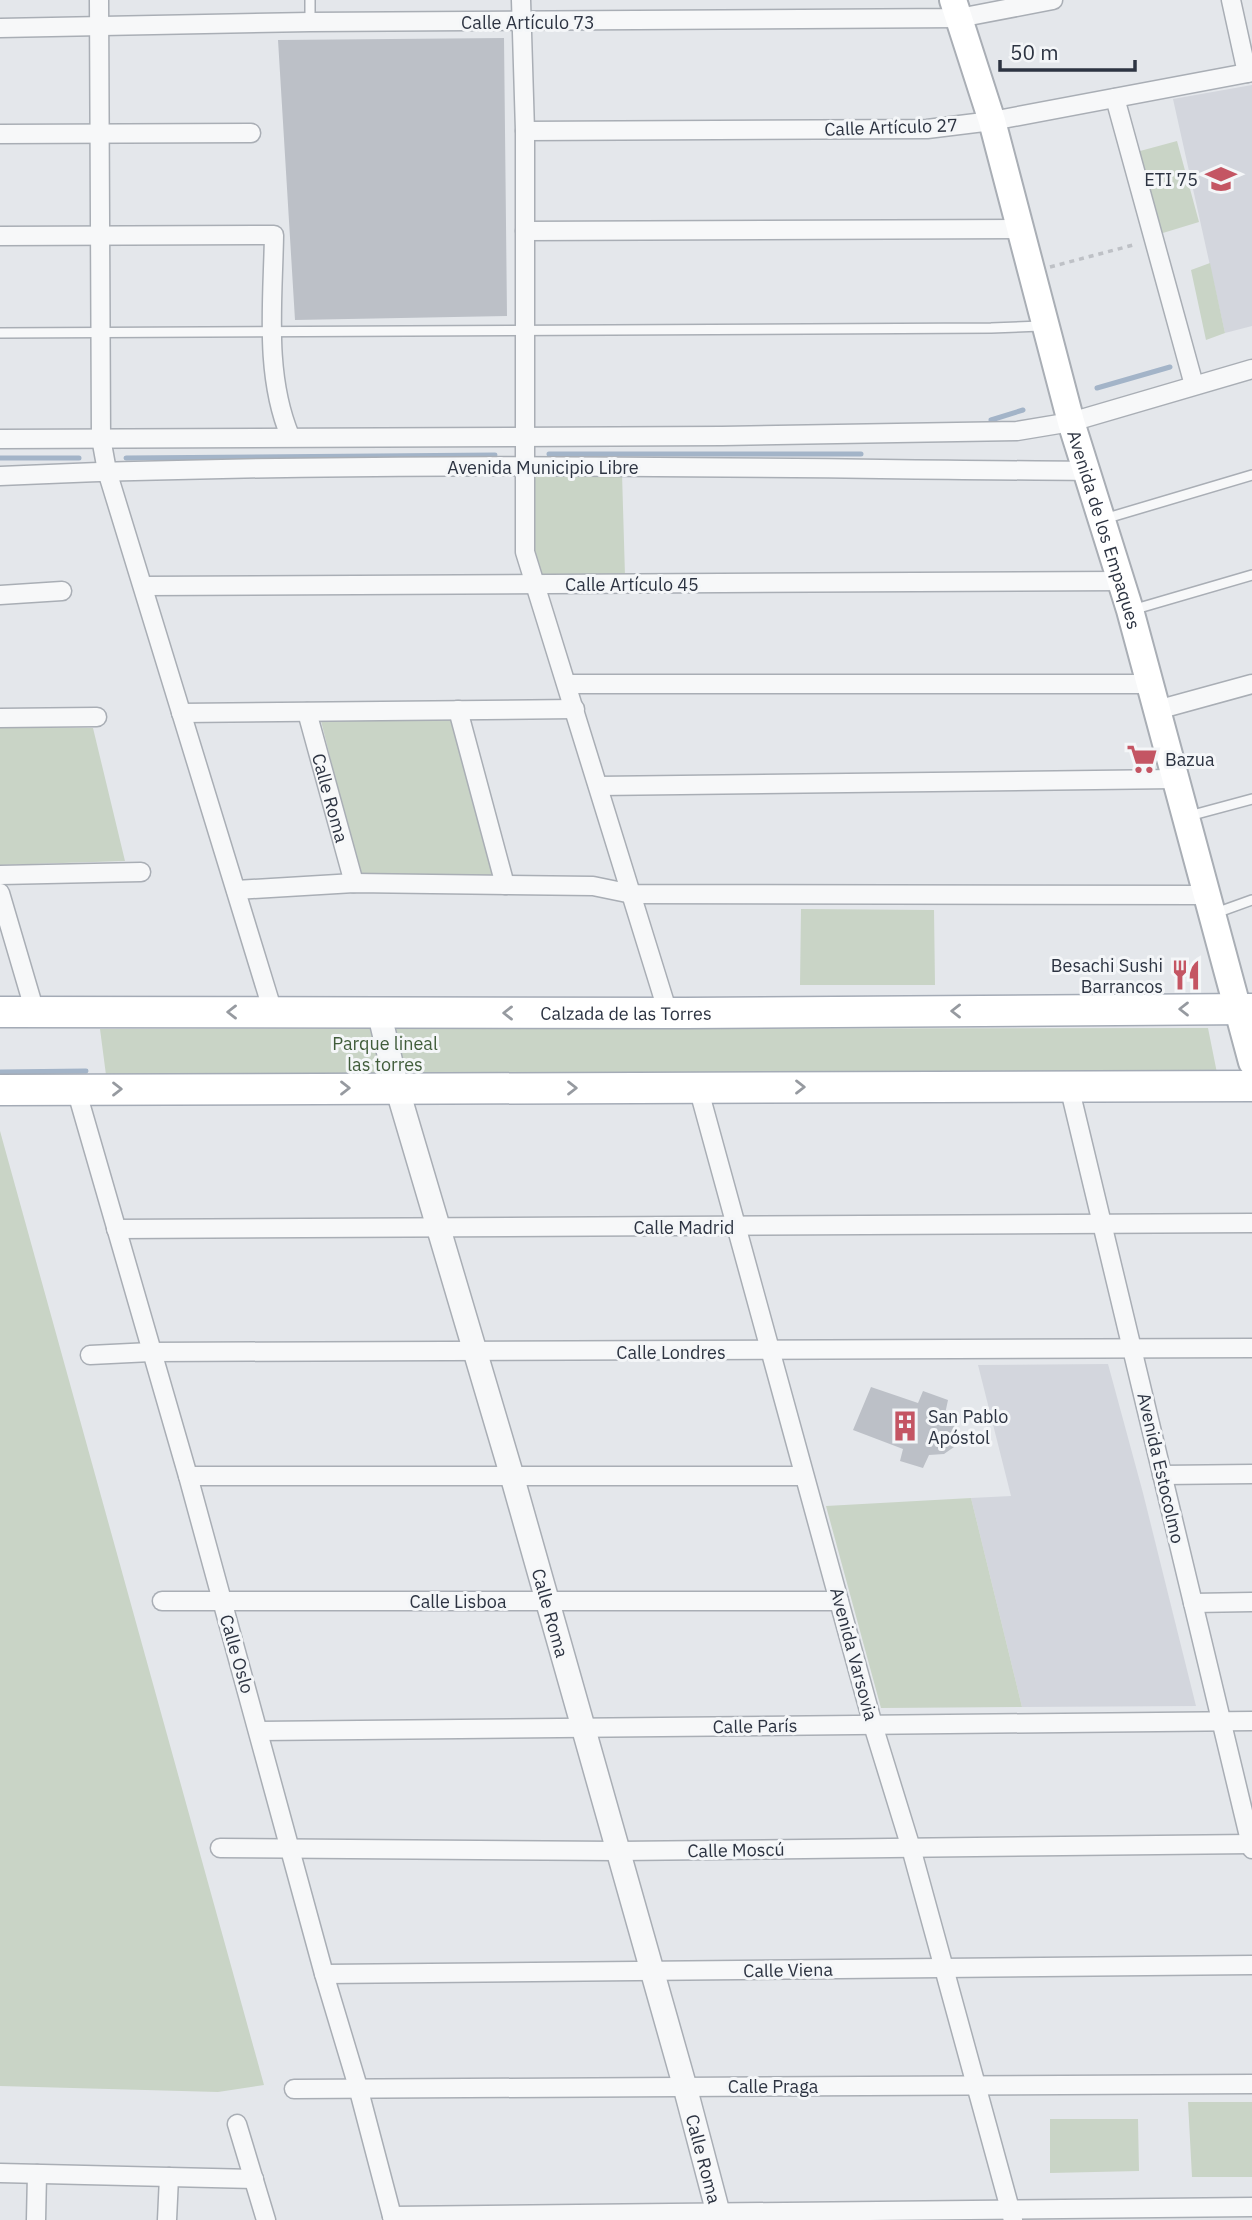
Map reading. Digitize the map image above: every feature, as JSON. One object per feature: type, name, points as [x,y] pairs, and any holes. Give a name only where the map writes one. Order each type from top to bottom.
[{"type":"main road","name":"Avenida de los Empaques","points":[[956,9],[992,121],[1071,422],[1122,581],[1209,905],[1245,1009],[1252,1062]]},
{"type":"main road","name":"Calzada de las Torres","points":[[0,1012],[668,1013],[1245,1009]]},
{"type":"main road","points":[[0,1090],[1252,1086]]},
{"type":"street","points":[[99,0],[100,332],[102,438],[107,471],[273,1012]]},
{"type":"street","points":[[521,0],[525,131],[525,552],[668,1013]]},
{"type":"street","name":"Calle Artículo 73","points":[[0,27],[520,22],[956,9],[1053,0]]},
{"type":"street","points":[[1231,0],[1249,72]]},
{"type":"street","name":"Calle Artículo 27","points":[[525,131],[927,129],[992,121],[1249,72]]},
{"type":"street","points":[[1115,98],[1194,385]]},
{"type":"street","points":[[0,134],[251,134]]},
{"type":"street","points":[[524,231],[1019,229]]},
{"type":"street","points":[[0,236],[274,235],[272,331],[275,390],[282,419],[290,436]]},
{"type":"street","name":"Avenida Municipio Libre","points":[[0,439],[1017,431],[1071,422],[1252,369]]},
{"type":"street","name":"Avenida Municipio Libre","points":[[0,476],[107,471],[524,466],[1086,471]]},
{"type":"street","name":"Calle Artículo 45","points":[[143,586],[1122,581]]},
{"type":"street","points":[[0,595],[62,591]]},
{"type":"street","points":[[567,684],[1150,684]]},
{"type":"street","points":[[1157,710],[1252,684]]},
{"type":"street","points":[[181,713],[575,709]]},
{"type":"street","points":[[458,710],[505,885]]},
{"type":"street","name":"Calle Roma","points":[[307,712],[354,883]]},
{"type":"street","points":[[0,718],[97,717]]},
{"type":"street","points":[[598,786],[1174,779]]},
{"type":"street","points":[[0,875],[141,872]]},
{"type":"street","points":[[236,890],[354,883],[593,886],[632,894],[1209,905]]},
{"type":"street","points":[[0,893],[35,1012]]},
{"type":"street","name":"Calle Roma","points":[[379,1012],[397,1088],[512,1476],[719,2216]]},
{"type":"street","name":"Avenida Varsovia","points":[[698,1087],[873,1725],[911,1848],[1012,2215]]},
{"type":"street","name":"Avenida Estocolmo","points":[[1069,1087],[1252,1846]]},
{"type":"street","name":"Calle Oslo","points":[[76,1089],[188,1476],[392,2218]]},
{"type":"street","name":"Calle Madrid","points":[[116,1229],[1252,1223]]},
{"type":"street","name":"Calle Londres","points":[[90,1355],[151,1352],[476,1353],[1252,1348]]},
{"type":"street","points":[[1162,1475],[1252,1474]]},
{"type":"street","points":[[188,1476],[804,1476]]},
{"type":"street","name":"Calle Lisboa","points":[[162,1601],[839,1601]]},
{"type":"street","points":[[1193,1603],[1252,1602]]},
{"type":"street","name":"Calle París","points":[[259,1731],[1252,1721]]},
{"type":"street","name":"Calle Moscú","points":[[220,1847],[618,1851],[1252,1846]]},
{"type":"street","name":"Calle Viena","points":[[324,1974],[1252,1965]]},
{"type":"street","name":"Calle Praga","points":[[294,2089],[1252,2084]]},
{"type":"street","points":[[237,2124],[266,2220]]},
{"type":"street","points":[[0,2173],[254,2179]]},
{"type":"street","points":[[36,2220],[37,2174]]},
{"type":"street","points":[[167,2220],[169,2177]]},
{"type":"street","points":[[392,2218],[1012,2215],[1252,2207]]},
{"type":"lane","points":[[310,0],[310,22]]},
{"type":"lane","points":[[0,333],[1044,326]]},
{"type":"lane","points":[[1102,520],[1252,475]]},
{"type":"lane","points":[[1130,610],[1252,575]]},
{"type":"lane","points":[[1184,817],[1252,799]]},
{"type":"lane","points":[[1209,905],[1252,900]]},
{"type":"path","points":[[1031,273],[1153,239]]},
{"type":"shaded area","name":"ETI 75","points":[[1252,85],[1252,326],[1225,333],[1173,99]]},
{"type":"shaded area","points":[[1108,1364],[1196,1706],[1022,1707],[971,1498],[1011,1496],[978,1365]]},
{"type":"green space","points":[[1177,141],[1199,222],[1153,236],[1129,154]]},
{"type":"green space","points":[[1210,263],[1225,333],[1206,340],[1191,270]]},
{"type":"green space","points":[[530,473],[622,473],[625,576],[537,576],[529,541]]},
{"type":"green space","points":[[319,713],[451,714],[494,878],[360,876]]},
{"type":"green space","points":[[0,727],[93,728],[125,861],[0,865]]},
{"type":"green space","points":[[801,909],[934,910],[935,985],[800,985]]},
{"type":"green space","name":"Parque lineal las torres","points":[[1208,1028],[1217,1073],[384,1076],[106,1075],[100,1029]]},
{"type":"green space","points":[[0,1131],[264,2085],[218,2092],[0,2086]]},
{"type":"green space","points":[[971,1498],[1022,1707],[881,1708],[826,1506]]},
{"type":"green space","points":[[1188,2102],[1252,2102],[1252,2177],[1192,2177]]},
{"type":"green space","points":[[1050,2119],[1138,2119],[1139,2171],[1050,2173]]},
{"type":"building","points":[[504,38],[507,316],[295,320],[278,40]]},
{"type":"building","name":"San Pablo Apóstol","points":[[871,1387],[918,1403],[923,1391],[948,1400],[945,1414],[955,1423],[957,1436],[954,1447],[944,1454],[929,1455],[923,1468],[900,1461],[903,1449],[853,1430]]},
{"type":"waterway","points":[[1097,388],[1170,367]]},
{"type":"waterway","points":[[991,420],[1023,410]]},
{"type":"waterway","points":[[549,454],[861,454]]},
{"type":"waterway","points":[[126,458],[495,455]]},
{"type":"waterway","points":[[0,458],[79,458]]},
{"type":"waterway","points":[[0,1072],[86,1071]]},
{"type":"place","name":"ETI 75","points":[[1221,179]]},
{"type":"place","name":"Bazua","points":[[1142,759]]},
{"type":"place","name":"Besachi Sushi Barrancos","points":[[1186,975]]},
{"type":"place","name":"San Pablo Apóstol","points":[[905,1426]]}]
